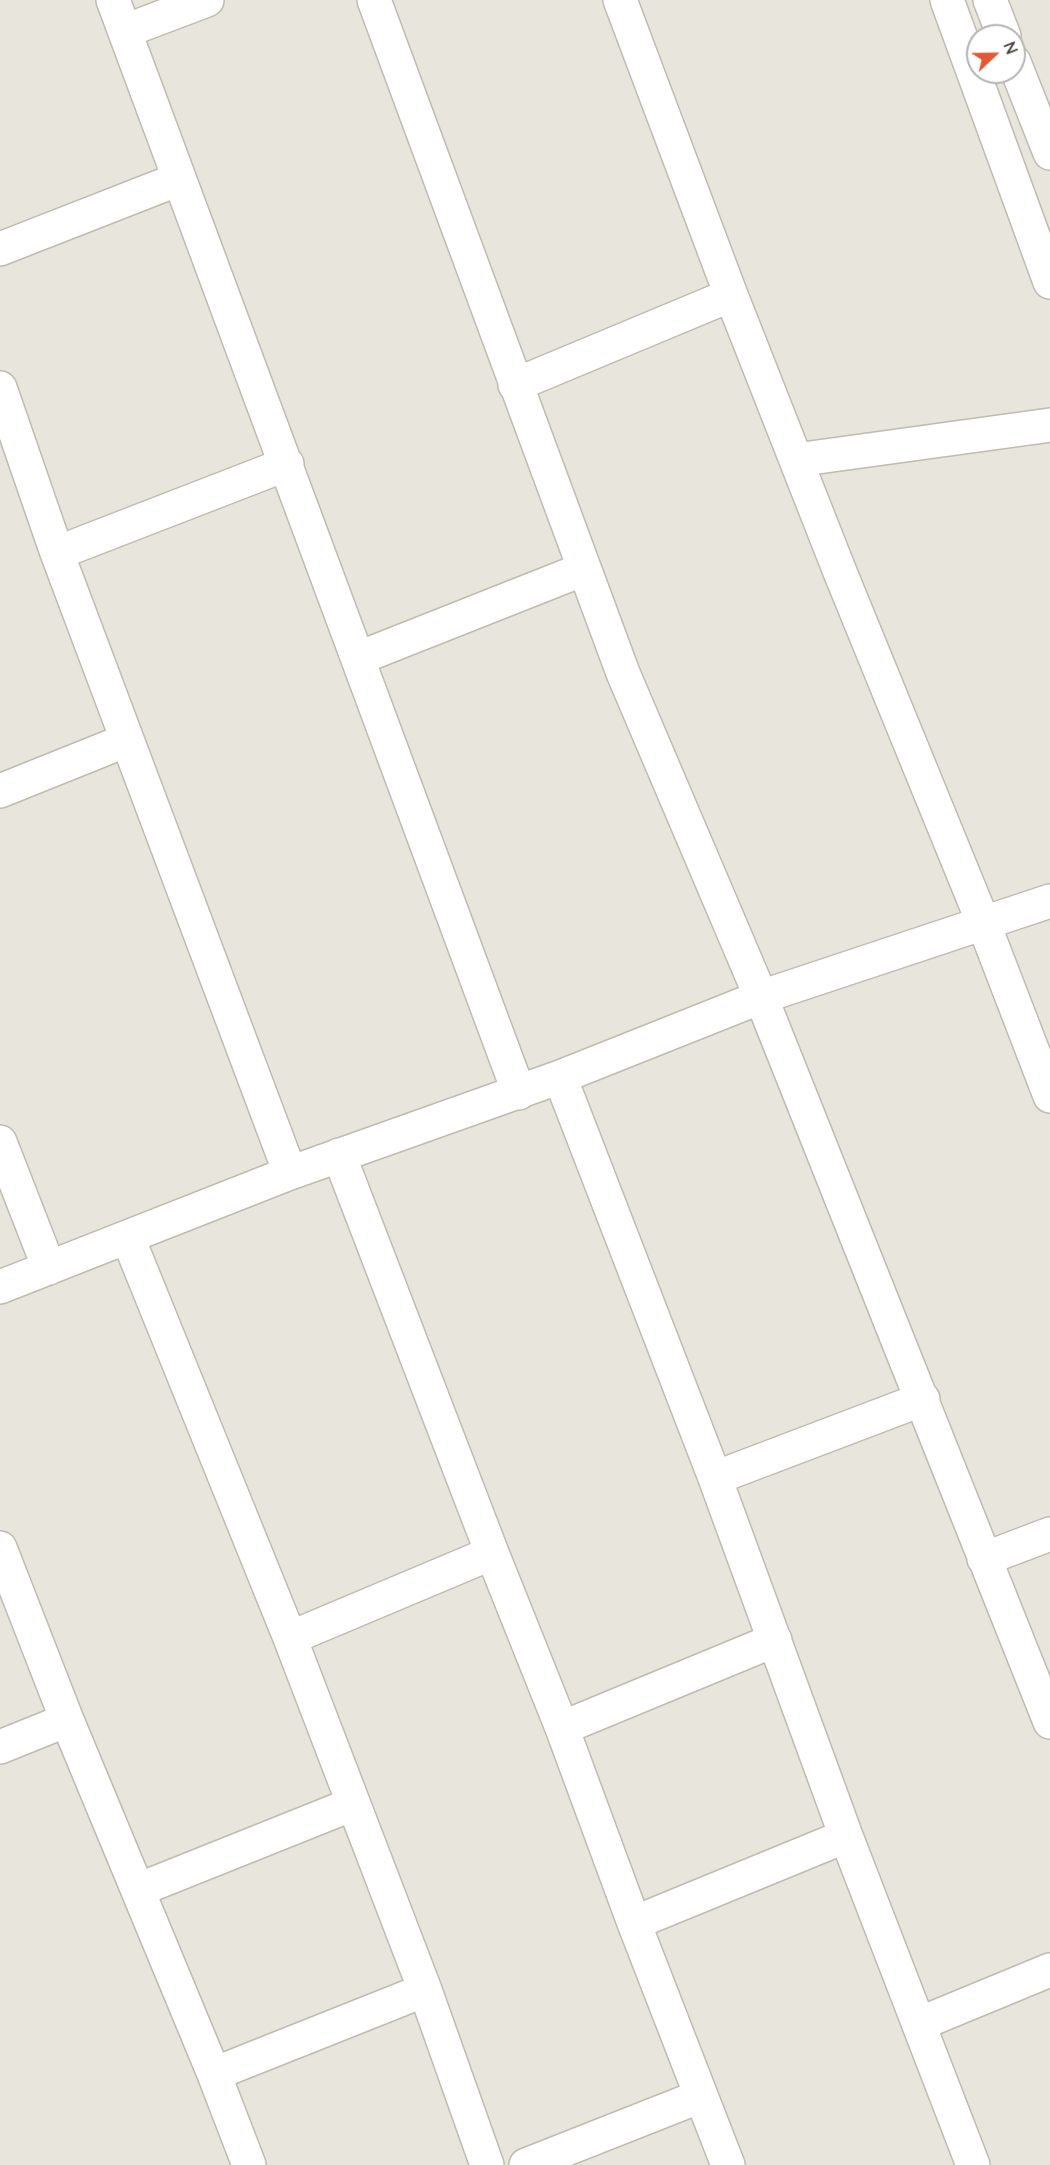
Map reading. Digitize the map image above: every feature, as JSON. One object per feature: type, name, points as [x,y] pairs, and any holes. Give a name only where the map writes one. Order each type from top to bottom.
[{"type":"street","points":[[114,0],[519,1093]]},
{"type":"street","points":[[125,31],[207,0]]},
{"type":"street","points":[[374,0],[623,673],[761,997],[1050,1722]]},
{"type":"street","points":[[620,0],[731,295],[983,922],[1050,1096]]},
{"type":"street","points":[[947,0],[1050,282]]},
{"type":"street","points":[[990,0],[999,24]]},
{"type":"street","points":[[1023,84],[1050,153]]},
{"type":"street","points":[[0,249],[179,179]]},
{"type":"street","points":[[515,385],[731,295]]},
{"type":"street","points":[[0,388],[57,553],[126,740],[290,1173]]},
{"type":"street","points":[[796,460],[1050,425]]},
{"type":"street","points":[[57,553],[287,464]]},
{"type":"street","points":[[359,658],[584,569]]},
{"type":"street","points":[[0,791],[126,740]]},
{"type":"street","points":[[0,1287],[290,1173],[519,1093],[761,997],[1050,901]]},
{"type":"street","points":[[560,1077],[715,1478],[846,1836],[973,2165]]},
{"type":"street","points":[[0,1142],[49,1268]]},
{"type":"street","points":[[339,1155],[562,1728],[634,1923],[728,2165]]},
{"type":"street","points":[[128,1238],[290,1638],[424,1990],[487,2165]]},
{"type":"street","points":[[715,1478],[923,1399]]},
{"type":"street","points":[[984,1560],[1050,1534]]},
{"type":"street","points":[[0,1548],[66,1720],[214,2074],[249,2165]]},
{"type":"street","points":[[290,1638],[492,1553]]},
{"type":"street","points":[[562,1728],[775,1640]]},
{"type":"street","points":[[0,1747],[66,1720]]},
{"type":"street","points":[[138,1890],[353,1804]]},
{"type":"street","points":[[634,1923],[846,1836]]},
{"type":"street","points":[[919,2024],[1050,1970]]},
{"type":"street","points":[[214,2074],[424,1990]]},
{"type":"street","points":[[526,2165],[701,2096]]},
{"type":"shaded area","points":[[0,0],[1050,0],[1050,2165],[0,2165]]}]
